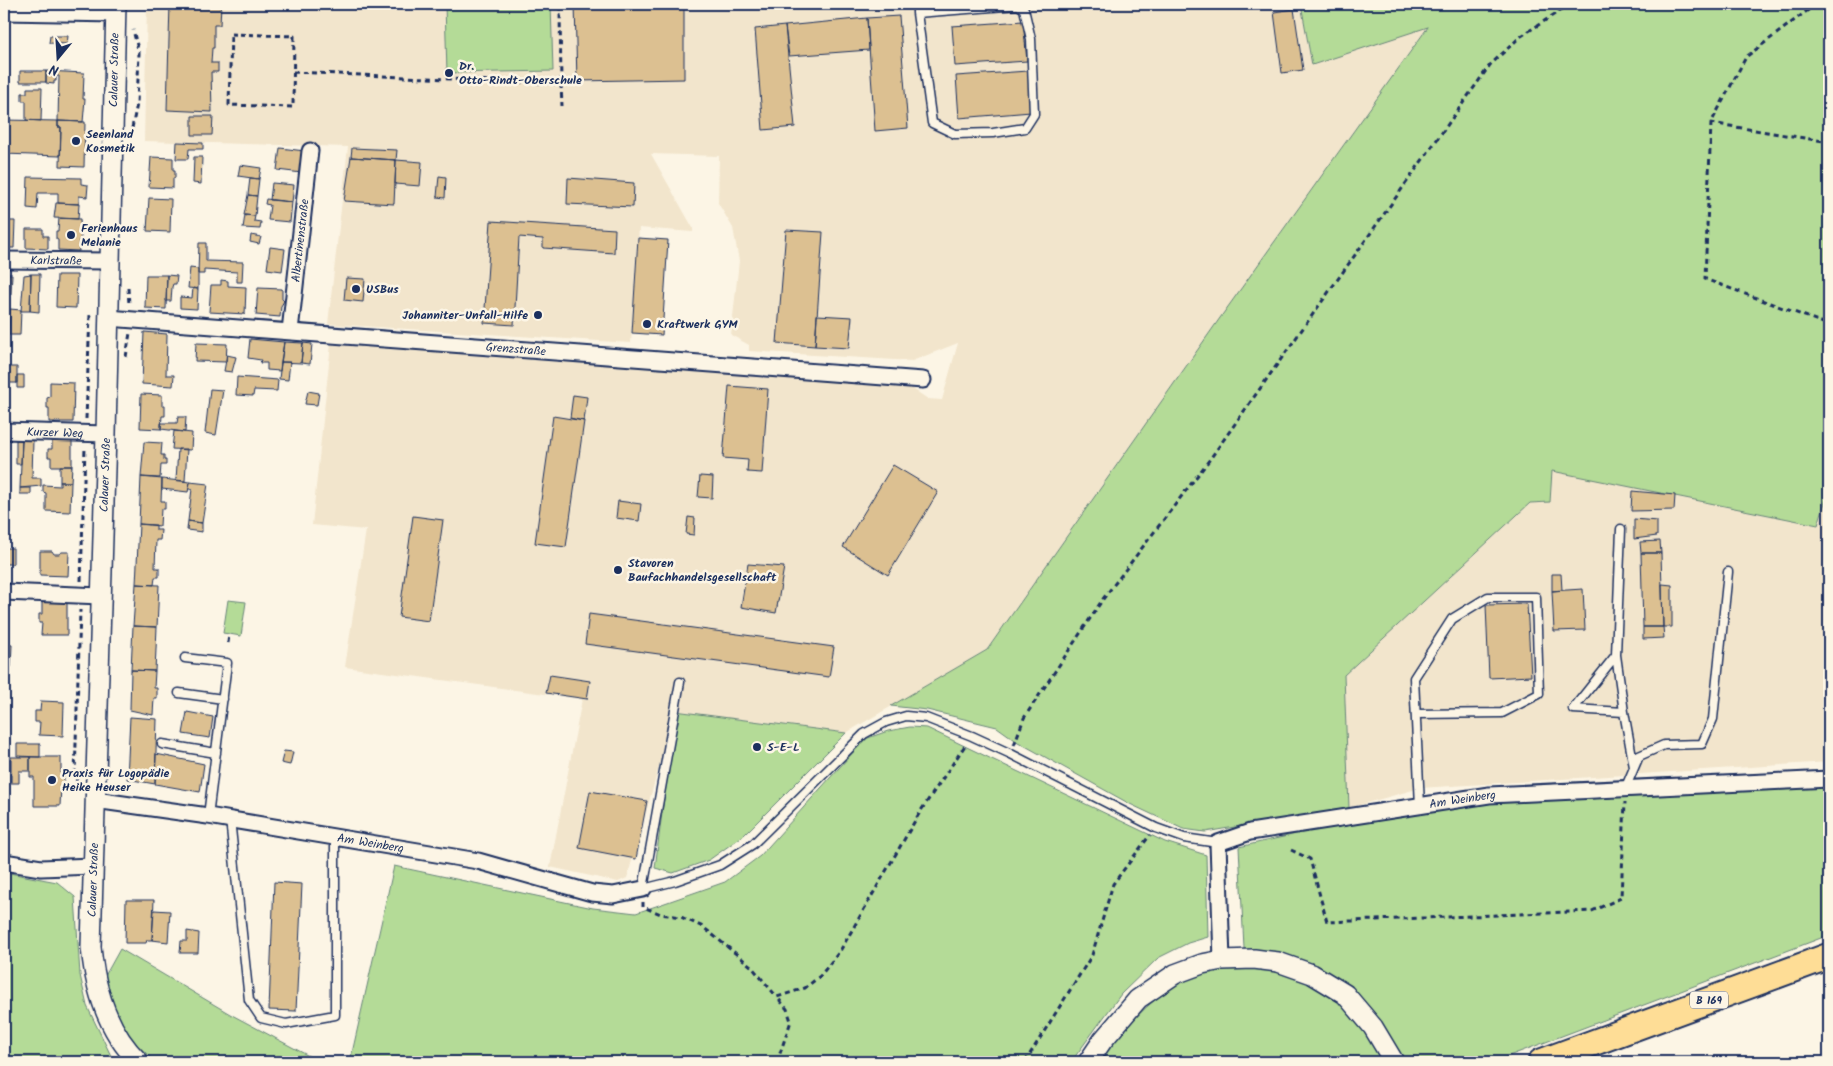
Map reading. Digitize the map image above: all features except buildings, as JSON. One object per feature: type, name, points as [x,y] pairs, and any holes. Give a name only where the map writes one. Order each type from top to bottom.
[{"type":"highway","name":"B 169","points":[[1541,1062],[1829,956]]},
{"type":"street","points":[[4,12],[116,9]]},
{"type":"street","name":"Calauer Straße","points":[[116,9],[91,947],[93,972],[101,1002],[110,1024],[127,1051],[139,1062]]},
{"type":"street","name":"Albertinenstraße","points":[[290,331],[310,151]]},
{"type":"street","name":"Karlstraße","points":[[4,260],[109,261]]},
{"type":"street","name":"Grenzstraße","points":[[108,318],[923,380]]},
{"type":"street","name":"Kurzer Weg","points":[[4,431],[106,434]]},
{"type":"street","points":[[4,592],[101,596]]},
{"type":"street","name":"Am Weinberg","points":[[1218,843],[1250,832],[1489,795],[1829,779]]},
{"type":"street","name":"Am Weinberg","points":[[96,800],[335,836],[478,861],[592,893],[613,895],[643,889]]},
{"type":"street","points":[[1218,843],[1222,960]]},
{"type":"street","points":[[4,862],[41,868],[93,866]]},
{"type":"street","points":[[1088,1062],[1103,1040],[1138,999],[1175,974],[1202,964],[1222,960],[1278,962],[1312,974],[1345,994],[1373,1027],[1394,1062]]},
{"type":"lane","points":[[917,4],[917,13],[932,123],[955,134],[1025,128],[1034,114],[1031,39],[1024,9],[1018,5],[917,13]]},
{"type":"lane","points":[[1621,529],[1616,655],[1634,767]]},
{"type":"lane","points":[[1625,789],[1639,756],[1664,745],[1702,744],[1713,718],[1728,572]]},
{"type":"lane","points":[[1416,714],[1502,713],[1539,694],[1536,597],[1488,597],[1452,619],[1414,678],[1420,806]]},
{"type":"lane","points":[[1616,655],[1572,709],[1624,712]]},
{"type":"lane","points":[[185,658],[227,663],[208,816]]},
{"type":"lane","points":[[680,682],[643,889],[675,881],[720,865],[753,844],[864,734],[886,722],[906,716],[926,718],[972,736],[1156,828],[1184,838],[1218,843]]},
{"type":"lane","points":[[179,693],[223,699]]},
{"type":"lane","points":[[162,744],[216,753]]},
{"type":"lane","points":[[230,820],[249,1000],[261,1018],[286,1024],[336,1015],[335,836]]},
{"type":"path","points":[[562,4],[560,10],[562,106]]},
{"type":"path","points":[[1011,754],[1024,718],[1103,599],[1210,459],[1490,66],[1520,37],[1570,4]]},
{"type":"path","points":[[1816,4],[1746,57],[1711,123],[1705,279],[1829,325]]},
{"type":"path","points":[[231,34],[294,36],[294,72],[293,106],[229,105],[231,34]]},
{"type":"path","points":[[294,72],[561,84]]},
{"type":"path","points":[[1711,123],[1829,142]]},
{"type":"path","points":[[90,306],[75,776],[85,796],[96,800]]},
{"type":"path","points":[[228,643],[229,634]]},
{"type":"path","points":[[778,997],[805,988],[820,976],[840,952],[920,812],[972,736]]},
{"type":"path","points":[[1292,850],[1310,859],[1327,922],[1592,911],[1621,898],[1625,789]]},
{"type":"path","points":[[1025,1062],[1092,956],[1112,884],[1156,828]]},
{"type":"path","points":[[643,889],[643,907],[661,914],[681,917],[703,927],[751,966],[778,997],[787,1009],[791,1021],[777,1062]]},
{"type":"shaded area","points":[[147,4],[1301,4],[1312,65],[1429,26],[1220,318],[987,650],[846,733],[675,711],[627,878],[618,882],[550,867],[582,699],[345,667],[366,530],[312,525],[331,344],[907,385],[928,399],[942,400],[958,343],[912,361],[749,351],[749,345],[731,335],[739,261],[733,228],[718,203],[719,156],[651,154],[693,228],[693,232],[639,228],[631,343],[328,324],[348,147],[144,141]]},
{"type":"shaded area","points":[[1551,470],[1818,525],[1829,489],[1829,762],[1420,788],[1349,808],[1344,675],[1530,503],[1550,502]]},
{"type":"green space","points":[[445,4],[551,4],[553,71],[447,73]]},
{"type":"green space","points":[[1301,4],[1829,4],[1829,489],[1818,525],[1552,471],[1550,502],[1530,503],[1344,675],[1349,808],[1205,832],[1183,829],[1130,804],[1018,742],[997,727],[927,710],[891,706],[987,650],[1220,318],[1428,27],[1312,65]]},
{"type":"green space","points":[[228,600],[246,602],[241,636],[223,633]]},
{"type":"green space","points":[[675,711],[846,733],[744,835],[709,860],[673,873],[655,868]]},
{"type":"green space","points":[[910,727],[927,728],[1165,842],[1206,855],[1208,937],[1188,943],[1158,958],[1121,994],[1071,1062],[350,1062],[394,866],[593,908],[636,913],[725,882],[760,856],[865,739],[888,731]]},
{"type":"green space","points":[[1829,779],[1829,935],[1493,1062],[1100,1062],[1133,1021],[1160,996],[1175,986],[1207,972],[1245,968],[1239,847],[1420,806]]},
{"type":"green space","points":[[4,872],[57,882],[75,897],[80,975],[87,1006],[114,1062],[4,1062]]},
{"type":"green space","points":[[120,949],[230,1014],[320,1062],[156,1062],[128,1034],[121,1024],[112,1003],[105,976]]},
{"type":"place","name":"Dr. Otto-Rindt-Oberschule","points":[[449,73]]},
{"type":"place","name":"Seenland Kosmetik","points":[[76,141]]},
{"type":"place","name":"Ferienhaus Melanie","points":[[71,235]]},
{"type":"place","name":"USBus","points":[[356,289]]},
{"type":"place","name":"Johanniter-Unfall-Hilfe","points":[[538,315]]},
{"type":"place","name":"Kraftwerk GYM","points":[[647,324]]},
{"type":"place","name":"Stavoren Baufachhandelsgesellschaft","points":[[618,570]]},
{"type":"place","name":"S-E-L","points":[[757,747]]},
{"type":"place","name":"Praxis für Logopädie Heike Heuser","points":[[52,780]]}]
